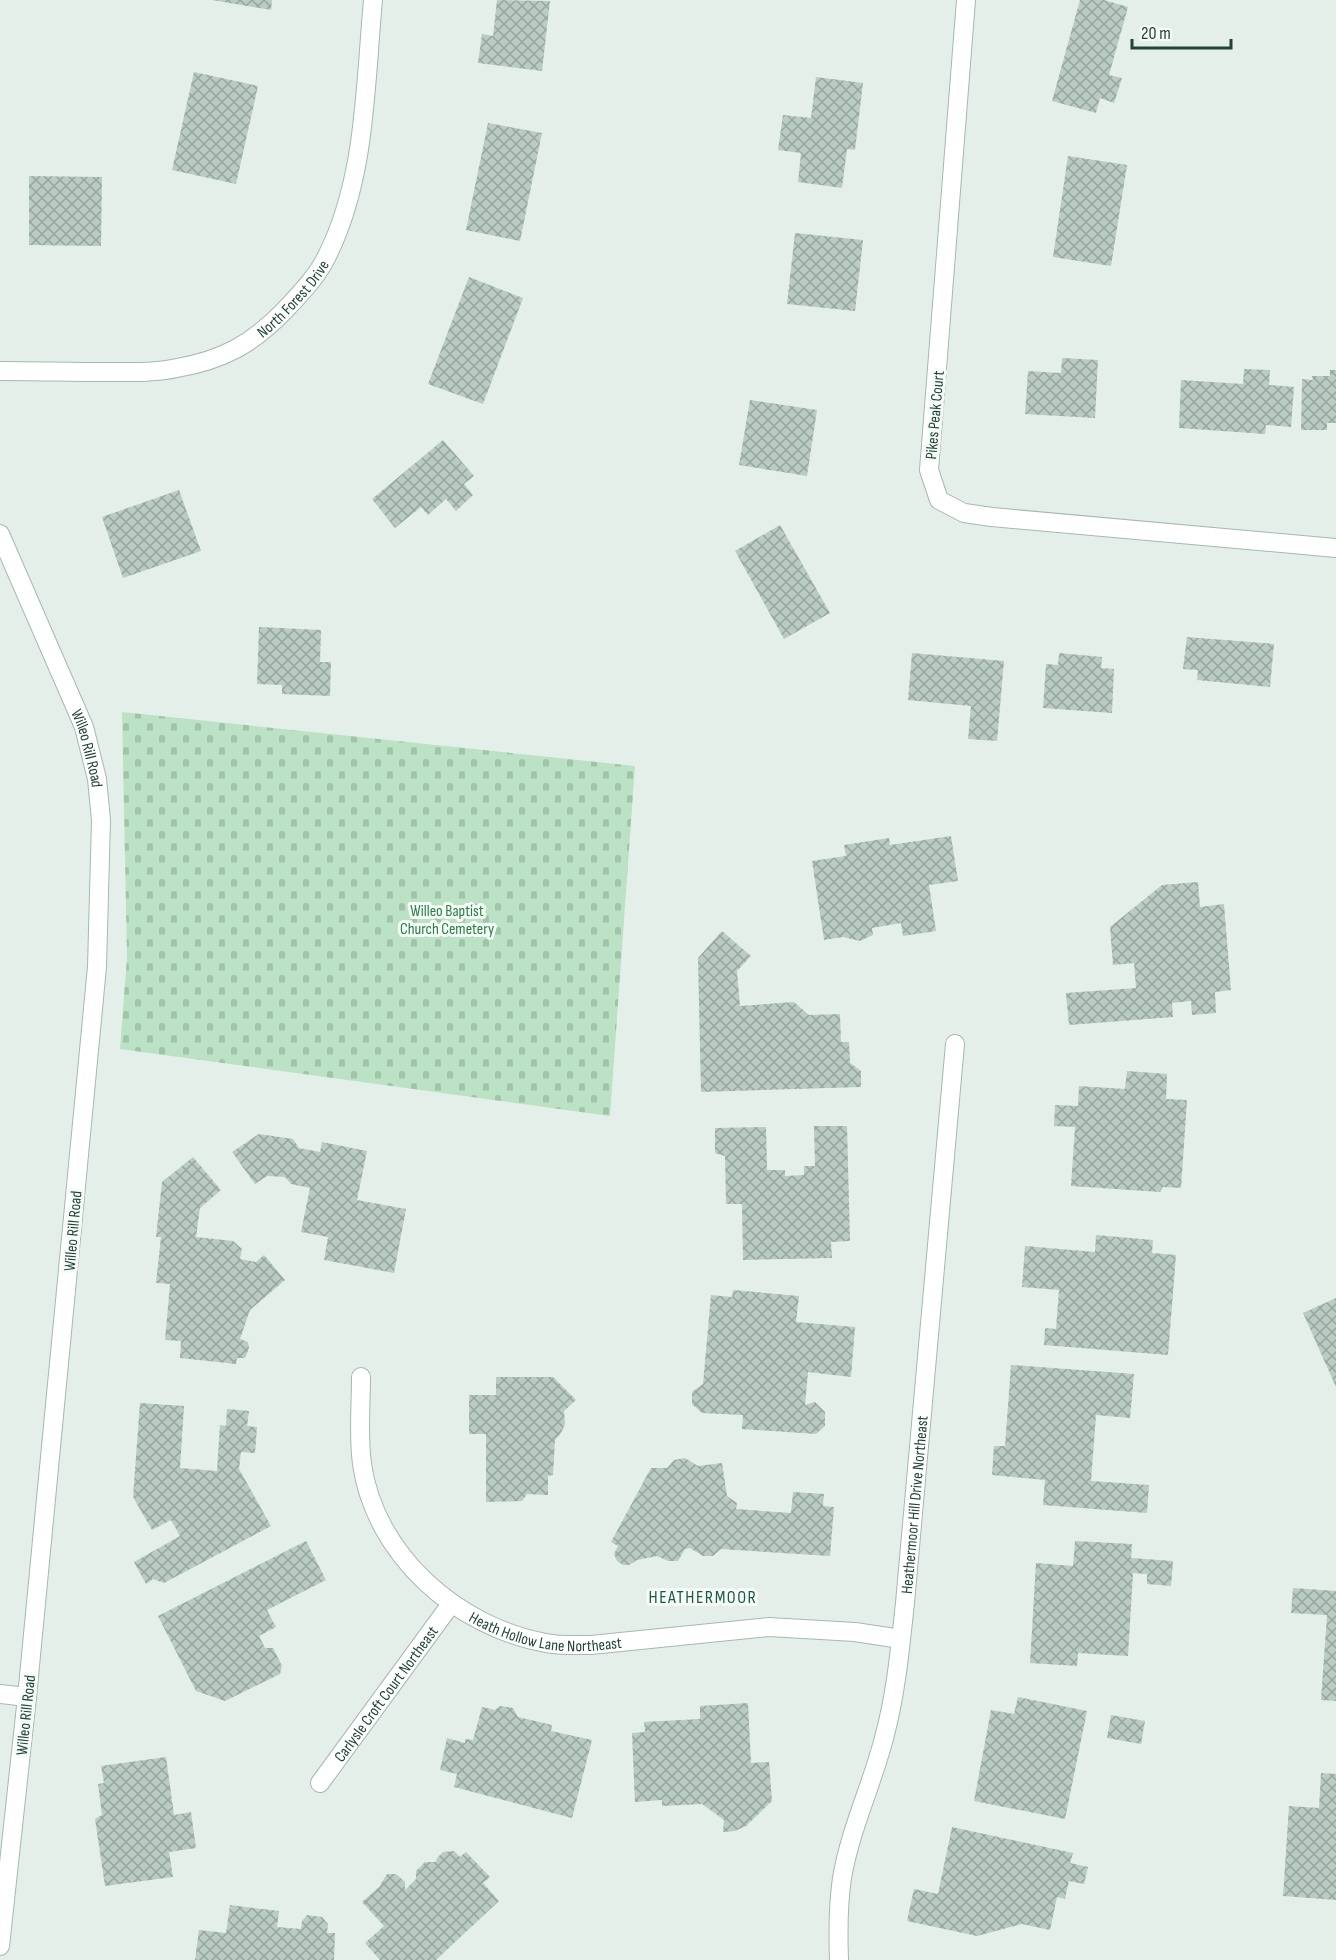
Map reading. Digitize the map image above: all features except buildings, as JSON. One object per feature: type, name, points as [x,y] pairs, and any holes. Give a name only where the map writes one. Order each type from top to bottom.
[{"type":"street","name":"North Forest Drive","points":[[0,371],[141,372],[177,368],[217,357],[247,344],[269,327],[310,283],[326,259],[344,217],[357,170],[373,0]]},
{"type":"street","name":"Pikes Peak Court","points":[[966,0],[930,470],[939,500],[964,513],[992,518],[1336,548]]},
{"type":"street","name":"Willeo Rill Road","points":[[0,534],[84,727],[97,779],[101,820],[97,967],[27,1697],[0,1946]]},
{"type":"street","name":"Heathermoor Hill Drive Northeast","points":[[839,1960],[839,1914],[843,1876],[859,1816],[885,1738],[895,1695],[955,1044]]},
{"type":"street","name":"Heath Hollow Lane Northeast","points":[[361,1377],[362,1465],[378,1516],[395,1547],[424,1580],[451,1604],[502,1630],[546,1643],[568,1645],[591,1645],[768,1627],[855,1632],[901,1639]]},
{"type":"street","name":"Carlysle Croft Court Northeast","points":[[320,1783],[451,1604]]},
{"type":"street","points":[[0,1694],[27,1697]]},
{"type":"green space","name":"Willeo Baptist Church Cemetery","points":[[122,712],[635,766],[610,1116],[120,1049],[127,957]]},
{"type":"district","name":"HEATHERMOOR","points":[[703,1597]]}]
